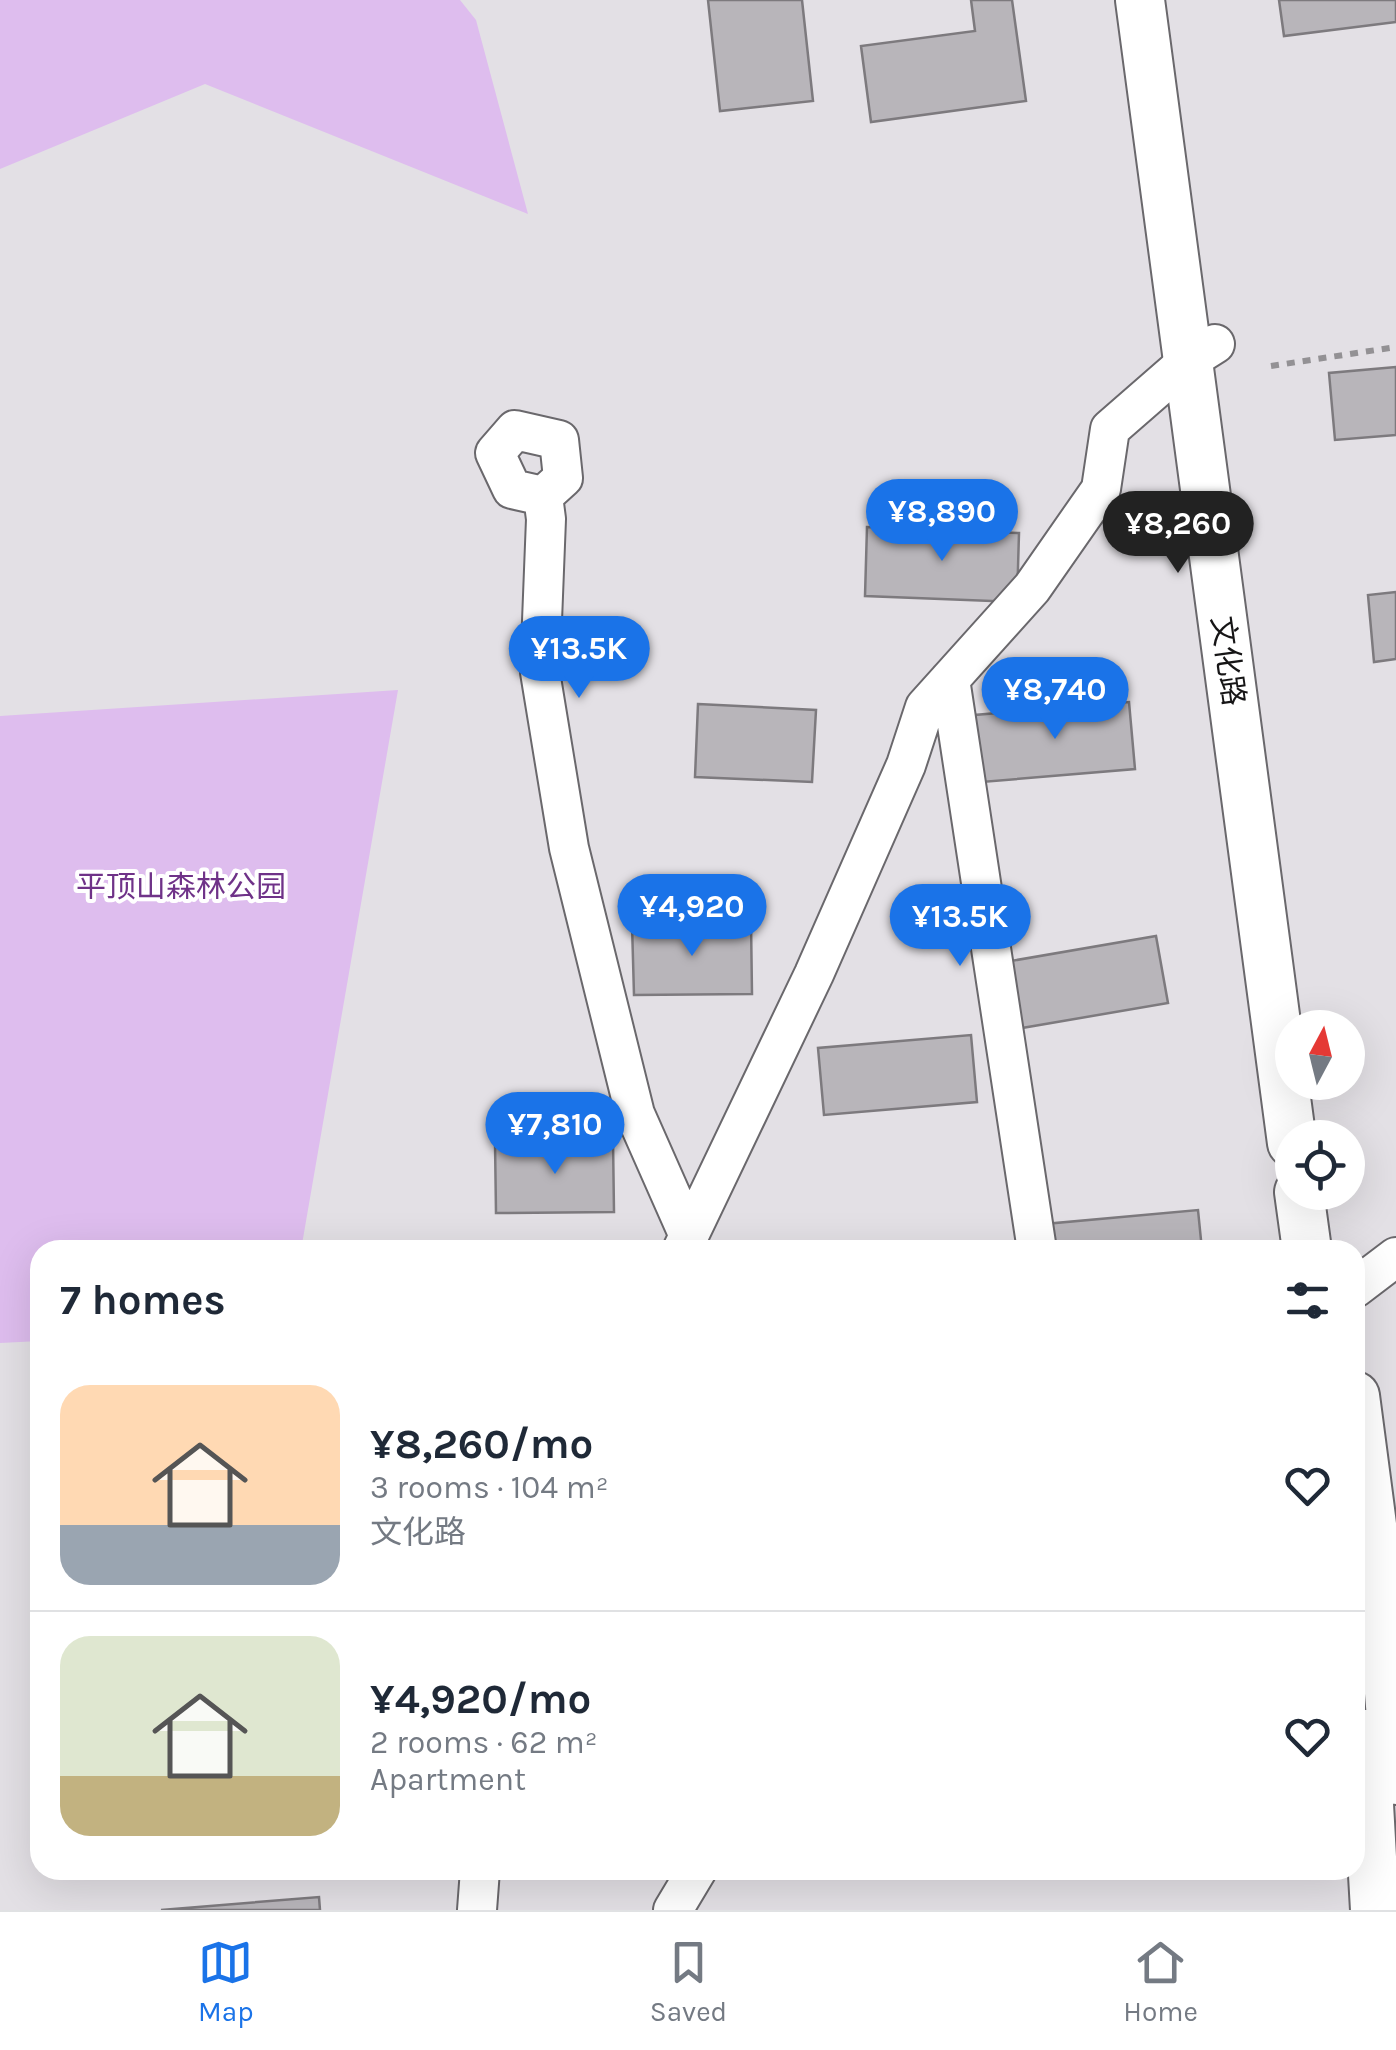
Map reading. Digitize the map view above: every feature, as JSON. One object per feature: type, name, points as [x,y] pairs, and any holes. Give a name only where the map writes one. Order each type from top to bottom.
[{"type":"street","name":"文化路","points":[[1140,0],[1202,352],[1303,1010]]},
{"type":"street","name":"文化路","points":[[1170,0],[1202,352],[1289,1120]]},
{"type":"street","points":[[686,1240],[814,974],[906,764],[925,708],[1032,588],[1101,488],[1110,429],[1202,352]]},
{"type":"street","points":[[544,496],[540,672],[568,848],[635,1114],[684,1240]]},
{"type":"street","points":[[950,679],[1035,1240]]},
{"type":"street","points":[[1301,1210],[1306,1240]]},
{"type":"street","points":[[1330,1210],[1335,1240]]},
{"type":"street","points":[[1365,1280],[1396,1257]]},
{"type":"street","points":[[1365,1527],[1372,1618],[1396,1780]]},
{"type":"street","points":[[1372,1618],[1375,1910]]},
{"type":"street","points":[[477,1910],[479,1880]]},
{"type":"street","points":[[673,1910],[692,1880]]},
{"type":"path","points":[[1272,366],[1396,347]]},
{"type":"green space","points":[[0,0],[460,0],[476,20],[528,214],[205,84],[0,169]]},
{"type":"green space","name":"平顶山森林公园","points":[[398,690],[303,1240],[30,1240],[30,1342],[0,1343],[0,716]]},
{"type":"building","points":[[708,0],[802,0],[813,101],[720,111]]},
{"type":"building","points":[[971,0],[1012,0],[1026,101],[871,122],[861,46],[975,31]]},
{"type":"building","points":[[1279,0],[1396,0],[1396,22],[1284,36]]},
{"type":"building","points":[[1396,367],[1396,435],[1335,440],[1329,373]]},
{"type":"building","points":[[867,527],[1019,533],[1017,602],[865,596]]},
{"type":"building","points":[[1396,592],[1396,659],[1374,662],[1368,595]]},
{"type":"building","points":[[1129,702],[1135,769],[982,782],[975,715]]},
{"type":"building","points":[[698,704],[816,710],[812,782],[695,777]]},
{"type":"building","points":[[751,922],[752,994],[634,995],[632,924]]},
{"type":"building","points":[[1156,936],[1168,1003],[1022,1028],[1011,961]]},
{"type":"building","points":[[971,1035],[977,1102],[824,1115],[818,1048]]},
{"type":"building","points":[[613,1140],[614,1212],[496,1213],[495,1142]]},
{"type":"building","points":[[1198,1210],[1201,1240],[1046,1240],[1045,1224]]},
{"type":"building","points":[[319,1897],[320,1910],[161,1910]]}]
